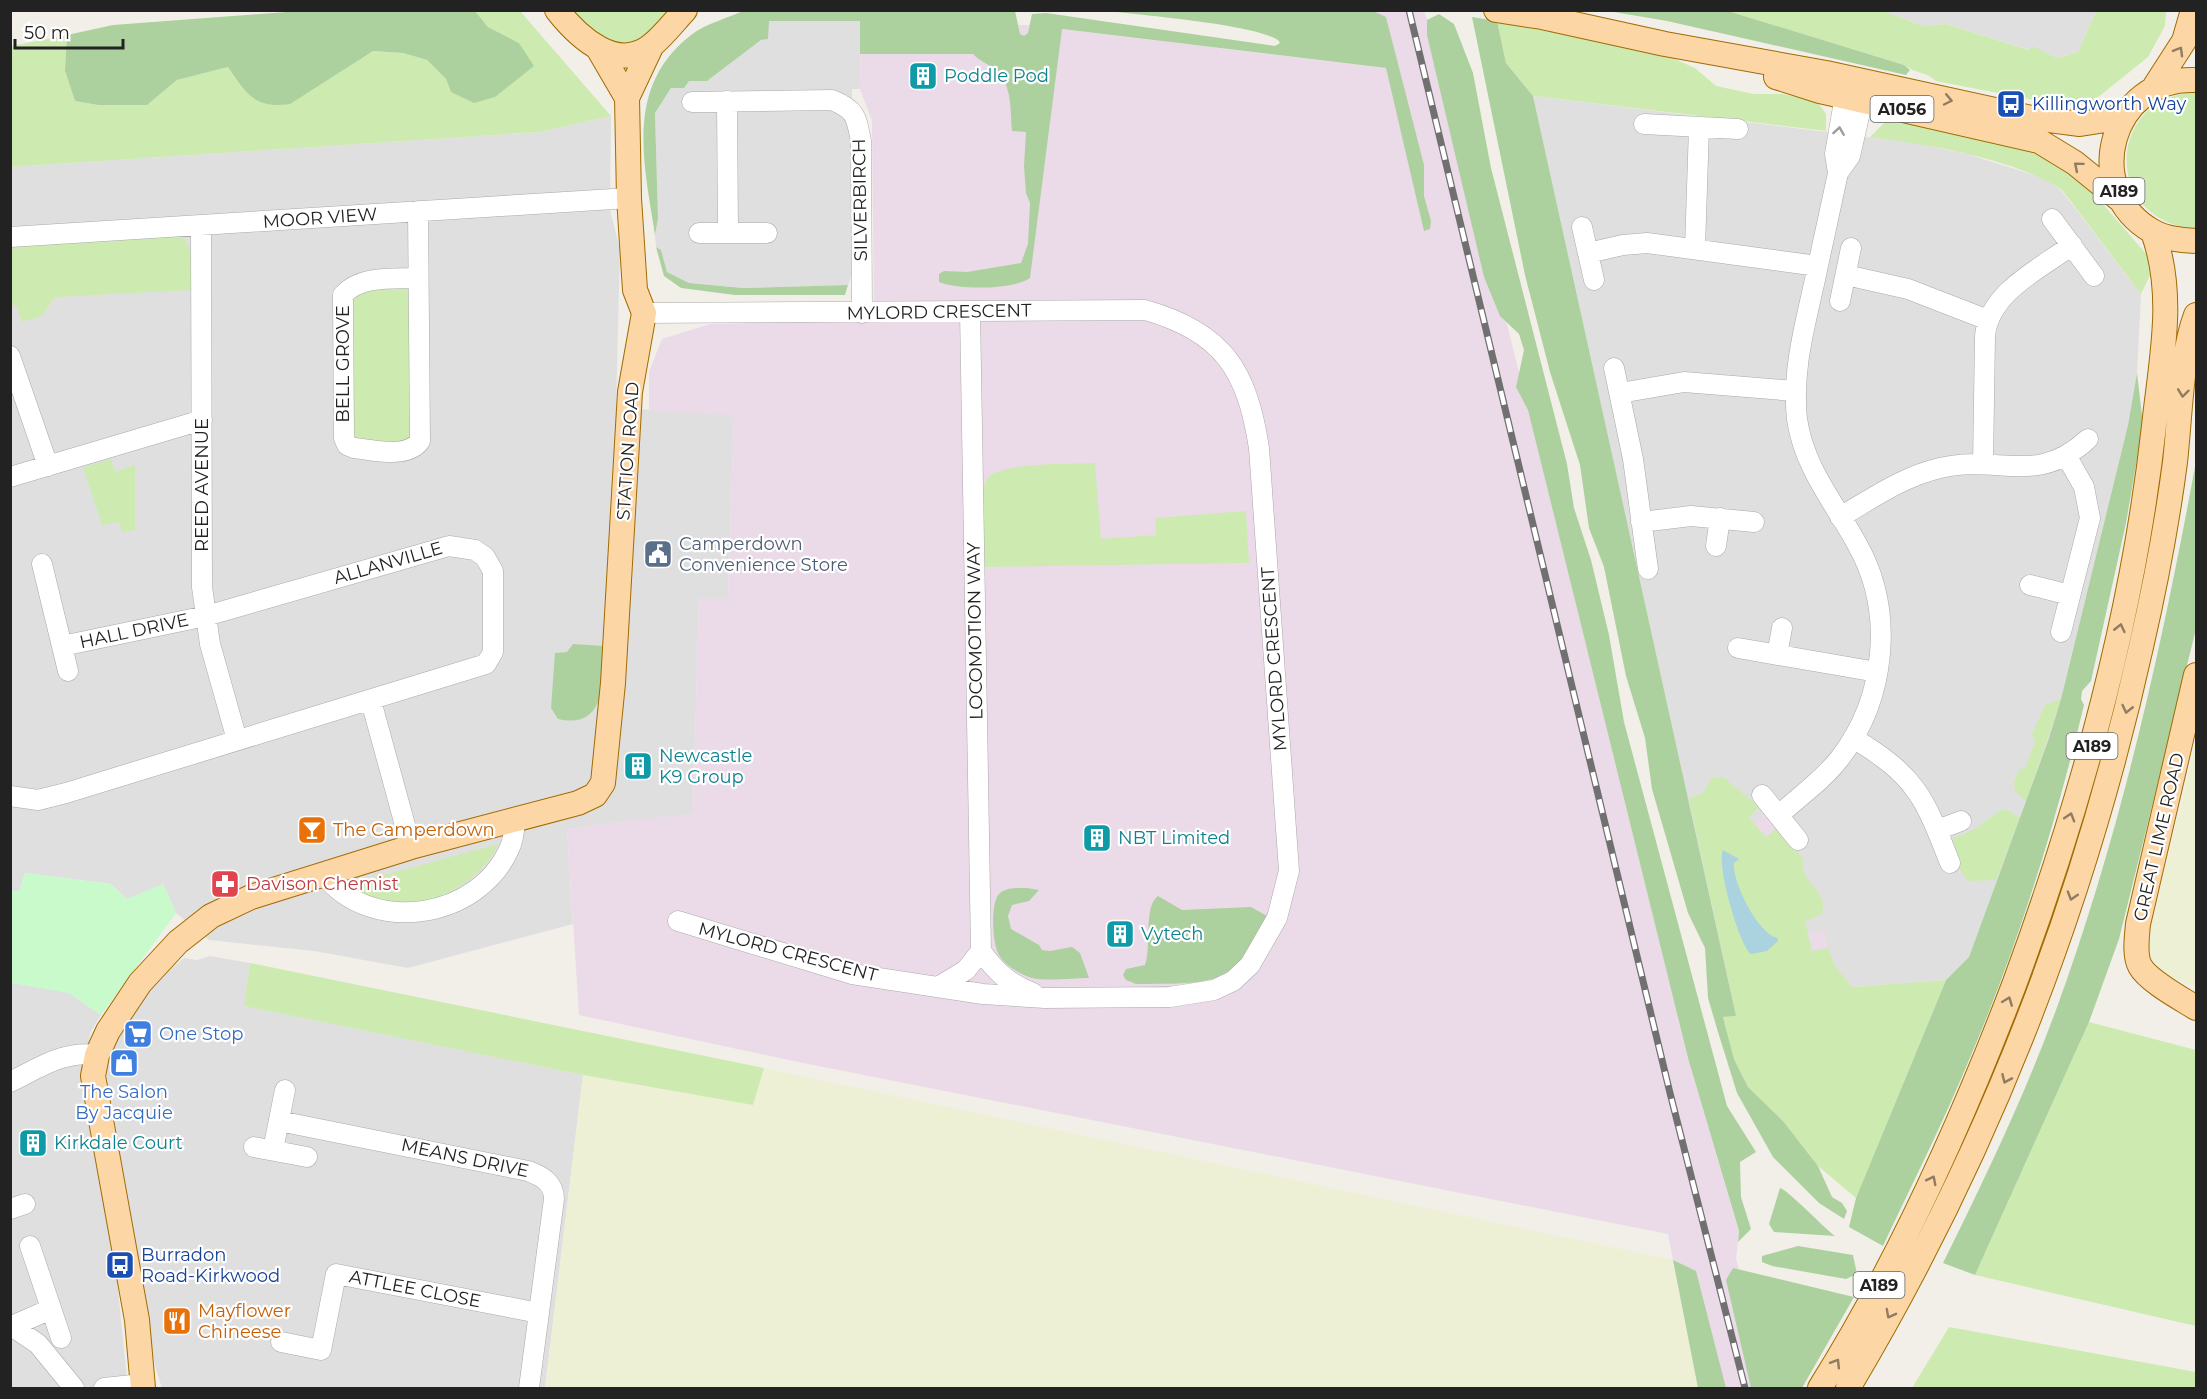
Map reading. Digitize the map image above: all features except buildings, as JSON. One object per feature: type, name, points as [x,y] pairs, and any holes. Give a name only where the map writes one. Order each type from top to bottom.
[{"type":"main road","points":[[599,51],[626,56],[651,46],[685,10]]},
{"type":"main road","name":"A1056","points":[[1496,10],[1542,17],[1856,89],[2039,141],[2075,163],[2124,203]]},
{"type":"main road","name":"A189","points":[[2193,10],[2184,41],[2155,86],[2145,93],[2126,114],[2115,138],[2112,155],[2115,183],[2124,203],[2143,225],[2153,232],[2168,237],[2196,241]]},
{"type":"main road","name":"STATION ROAD","points":[[557,11],[599,51],[627,98]]},
{"type":"main road","name":"STATION ROAD","points":[[516,820],[588,799],[600,791],[605,776],[630,392],[644,313],[635,290],[629,198],[627,98],[651,46]]},
{"type":"main road","points":[[2155,86],[2170,81],[2196,80]]},
{"type":"main road","name":"A1056","points":[[1856,89],[2080,124],[2112,119],[2126,114]]},
{"type":"main road","name":"A189","points":[[1848,1389],[1863,1341],[1905,1233],[1946,1151],[1987,1057],[2042,910],[2096,734],[2130,584],[2148,480],[2167,296],[2163,260],[2153,232]]},
{"type":"main road","name":"A189","points":[[1820,1389],[1863,1341],[1926,1247],[1970,1160],[2011,1068],[2066,917],[2118,750],[2154,590],[2172,484],[2187,360],[2196,315]]},
{"type":"main road","name":"GREAT LIME ROAD","points":[[2196,675],[2138,924],[2137,946],[2140,966],[2157,982],[2196,1008]]},
{"type":"main road","points":[[142,1386],[137,1320],[95,1098],[93,1076],[97,1055],[108,1031],[140,983],[199,924],[223,910],[251,897],[411,847],[516,820]]},
{"type":"street","points":[[1780,814],[1826,773],[1853,738],[1867,711],[1877,672],[1881,627],[1877,594],[1866,560],[1808,461],[1800,432],[1795,391],[1799,354],[1838,173],[1850,156],[1856,89]]},
{"type":"street","name":"SILVERBIRCH","points":[[727,101],[832,100],[850,108],[857,121],[861,141],[862,313]]},
{"type":"street","points":[[692,102],[727,101],[728,233]]},
{"type":"street","points":[[1644,124],[1738,129]]},
{"type":"street","points":[[1695,248],[1699,127]]},
{"type":"street","name":"MOOR VIEW","points":[[10,237],[629,198]]},
{"type":"street","points":[[418,211],[418,278]]},
{"type":"street","points":[[2052,219],[2094,276]]},
{"type":"street","name":"REED AVENUE","points":[[201,225],[202,587],[210,644],[237,740]]},
{"type":"street","points":[[1582,227],[1594,280]]},
{"type":"street","points":[[699,233],[768,233]]},
{"type":"street","points":[[1588,253],[1636,243],[1695,248],[1818,266]]},
{"type":"street","points":[[1983,464],[1985,336],[1988,320],[2003,297],[2072,245]]},
{"type":"street","points":[[1840,301],[1851,248]]},
{"type":"street","points":[[1845,275],[1908,289],[1988,320]]},
{"type":"street","name":"BELL GROVE","points":[[418,278],[420,441],[414,449],[405,452],[354,448],[347,445],[344,438],[343,295],[351,285],[368,281],[418,278]]},
{"type":"street","name":"MYLORD CRESCENT","points":[[644,313],[1144,309],[1187,325],[1210,339],[1244,385],[1251,402],[1259,448],[1289,871],[1277,918],[1250,965],[1233,981],[1214,990],[1170,997],[1045,998],[983,994],[852,974],[678,921]]},
{"type":"street","name":"LOCOMOTION WAY","points":[[970,311],[981,951]]},
{"type":"street","points":[[10,356],[48,466]]},
{"type":"street","points":[[1614,368],[1648,569]]},
{"type":"street","points":[[1620,393],[1684,382],[1795,391]]},
{"type":"street","points":[[10,477],[202,420]]},
{"type":"street","points":[[1840,517],[1907,478],[1942,468],[1983,464],[2032,467],[2067,457],[2088,439]]},
{"type":"street","points":[[2061,632],[2087,536],[2090,511],[2084,487],[2067,457]]},
{"type":"street","points":[[1641,522],[1681,516],[1754,522]]},
{"type":"street","points":[[1716,546],[1720,518]]},
{"type":"street","name":"ALLANVILLE","points":[[10,796],[38,800],[479,667],[490,660],[493,652],[493,571],[482,555],[466,547],[449,546],[206,616]]},
{"type":"street","name":"HALL DRIVE","points":[[42,564],[68,671]]},
{"type":"street","points":[[2030,585],[2070,595]]},
{"type":"street","name":"HALL DRIVE","points":[[62,646],[206,616]]},
{"type":"street","points":[[1778,655],[1782,628]]},
{"type":"street","points":[[1738,648],[1877,672]]},
{"type":"street","points":[[371,701],[411,847]]},
{"type":"street","points":[[1853,738],[1903,772],[1925,803],[1950,863]]},
{"type":"street","points":[[1762,795],[1780,814],[1798,840]]},
{"type":"street","points":[[324,875],[335,890],[378,910],[409,913],[440,908],[471,892],[497,869],[511,845],[516,820]]},
{"type":"street","points":[[1937,830],[1961,821]]},
{"type":"street","points":[[938,987],[966,970],[981,951],[997,973],[1017,987],[1045,998]]},
{"type":"street","points":[[10,1082],[61,1057],[83,1053],[97,1055]]},
{"type":"street","points":[[285,1090],[279,1121],[264,1148],[307,1157]]},
{"type":"street","name":"MEANS DRIVE","points":[[279,1121],[528,1171],[542,1176],[550,1184],[554,1199],[529,1389]]},
{"type":"street","points":[[30,1246],[62,1338]]},
{"type":"street","name":"ATTLEE CLOSE","points":[[281,1342],[321,1350],[336,1274],[538,1313]]},
{"type":"street","points":[[51,1309],[13,1330],[51,1357],[74,1389]]},
{"type":"street","points":[[104,1389],[142,1386]]},
{"type":"shaded area","points":[[1372,11],[1424,11],[1431,29],[1506,320],[1688,1058],[1739,1232],[1736,1259],[1776,1388],[1698,1388],[1668,1234],[803,1063],[579,1015],[567,829],[693,813],[699,598],[728,599],[734,415],[649,411],[649,372],[662,339],[710,324],[874,320],[872,121],[860,89],[861,21],[1028,25],[1385,68]]},
{"type":"shaded area","points":[[1884,11],[2096,11],[2078,52],[2057,58],[2032,47],[2030,50],[1946,24],[1923,26]]},
{"type":"shaded area","points":[[768,21],[861,21],[860,89],[852,89],[852,274],[848,285],[743,288],[689,283],[667,272],[661,250],[656,247],[655,235],[658,219],[655,113],[671,88],[689,81],[707,81],[761,40]]},
{"type":"shaded area","points":[[1533,96],[1909,142],[1967,154],[2044,178],[2061,190],[2141,294],[2137,373],[2128,425],[2061,699],[2048,741],[1969,957],[1946,980],[1852,987],[1736,1016]]},
{"type":"shaded area","points":[[611,116],[610,210],[620,250],[616,408],[734,414],[728,599],[699,599],[693,814],[567,829],[573,924],[408,968],[314,951],[209,940],[176,913],[163,884],[127,899],[111,884],[25,873],[19,892],[11,890],[11,167],[540,132]]},
{"type":"shaded area","points":[[1766,813],[1779,826],[1767,837],[1754,824]]},
{"type":"shaded area","points":[[1824,930],[1828,948],[1812,952],[1808,934]]},
{"type":"shaded area","points":[[210,956],[250,963],[245,1006],[583,1075],[545,1388],[162,1388],[155,1366],[107,1100],[107,1062],[136,1002],[160,971],[166,973],[184,958],[197,960]]},
{"type":"shaded area","points":[[16,982],[69,993],[101,1015],[91,1031],[83,1068],[112,1231],[128,1388],[11,1388],[10,983]]},
{"type":"green space","points":[[745,10],[1015,11],[1020,34],[1024,36],[1028,33],[1032,14],[1046,13],[1275,46],[1280,43],[1272,37],[1254,31],[1107,11],[1373,11],[1386,17],[1424,165],[1424,196],[1431,221],[1430,229],[1424,231],[1386,68],[1062,29],[1030,278],[999,287],[948,285],[939,282],[939,274],[944,271],[967,272],[1021,263],[1028,244],[1030,203],[1026,193],[1024,166],[1026,132],[1012,131],[1009,97],[1004,81],[993,68],[973,54],[860,54],[860,21],[769,21],[768,39],[761,40],[707,81],[689,81],[684,88],[671,88],[655,113],[658,219],[655,235],[644,154],[644,128],[647,102],[656,78],[670,56],[691,35],[710,24]]},
{"type":"green space","points":[[300,11],[475,11],[488,27],[519,43],[534,66],[495,97],[474,103],[451,92],[446,79],[427,60],[403,53],[373,51],[290,104],[278,105],[268,104],[252,97],[228,67],[177,80],[147,105],[98,105],[75,101],[65,71],[67,35],[113,25]]},
{"type":"green space","points":[[475,11],[520,11],[611,116],[540,132],[11,167],[11,46],[67,35],[65,71],[75,101],[98,105],[147,105],[177,80],[228,67],[240,84],[342,69],[373,51],[403,53],[427,60],[446,79],[451,92],[519,43],[488,27]]},
{"type":"green space","points":[[568,11],[671,11],[638,42],[610,45]]},
{"type":"green space","points":[[1608,11],[1728,11],[1904,65],[1910,70],[1906,75],[1667,21]]},
{"type":"green space","points":[[1728,11],[1884,11],[1923,26],[1946,24],[2029,50],[2032,46],[2057,58],[2078,52],[2096,11],[2166,11],[2165,26],[2148,57],[2092,102],[2059,105],[1936,81],[1904,65]]},
{"type":"green space","points":[[1439,14],[1454,24],[1473,73],[1491,168],[1567,464],[1574,508],[1591,560],[1609,635],[1624,722],[1727,1106],[1756,1152],[1740,1162],[1741,1197],[1751,1229],[1738,1242],[1739,1231],[1688,1058],[1528,410],[1516,387],[1524,350],[1519,334],[1500,316],[1484,277],[1427,35],[1427,20]]},
{"type":"green space","points":[[1472,17],[1497,21],[1506,63],[1533,96],[1736,1016],[1723,1017],[1734,1059],[1748,1087],[1783,1121],[1818,1166],[1832,1197],[1842,1203],[1847,1211],[1844,1219],[1819,1203],[1773,1157],[1737,1093],[1718,1032],[1708,998],[1705,948],[1688,913],[1652,789],[1645,738],[1626,676],[1604,567],[1589,528],[1580,465],[1550,372],[1525,275]]},
{"type":"green space","points":[[1497,21],[1668,56],[1695,68],[1716,86],[1754,94],[1783,94],[1817,101],[1826,114],[1826,131],[1533,96],[1506,63]]},
{"type":"green space","points":[[2196,92],[2196,229],[2166,221],[2144,205],[2131,184],[2127,160],[2131,136],[2144,115],[2166,99]]},
{"type":"green space","points":[[1908,116],[2023,141],[2076,173],[2147,255],[2150,275],[2141,294],[2062,190],[2043,179],[1996,161],[1917,144],[1870,137],[1885,122],[1905,124]]},
{"type":"green space","points":[[175,234],[185,239],[190,250],[192,290],[55,297],[42,316],[22,322],[16,305],[11,306],[10,245]]},
{"type":"green space","points":[[656,247],[661,250],[667,272],[689,283],[743,288],[848,285],[845,295],[735,295],[681,288],[664,276]]},
{"type":"green space","points":[[364,288],[408,288],[414,296],[412,434],[405,444],[360,441],[351,431],[351,300]]},
{"type":"green space","points":[[2137,373],[2143,424],[2126,523],[2091,681],[2082,691],[2081,699],[2084,705],[2048,840],[1987,1017],[1949,1107],[1883,1246],[1849,1227],[1856,1198],[1946,980],[1969,957],[2048,741],[2061,699],[2128,425]]},
{"type":"green space","points":[[111,459],[115,472],[135,465],[135,530],[122,532],[119,522],[102,525],[83,467]]},
{"type":"green space","points":[[2196,461],[2196,629],[2119,939],[2089,1022],[1975,1275],[1943,1263],[2031,1075],[2056,1010],[2101,875],[2154,670]]},
{"type":"green space","points":[[1095,463],[1101,539],[1156,535],[1155,518],[1246,511],[1249,563],[982,567],[981,509],[987,479],[994,473],[1005,469]]},
{"type":"green space","points":[[573,644],[605,646],[602,686],[594,709],[586,717],[574,720],[558,719],[551,708],[555,653],[567,652]]},
{"type":"green space","points":[[2061,699],[2026,801],[2015,791],[2014,782],[2019,770],[2025,768],[2035,742],[2032,734],[2045,705]]},
{"type":"green space","points":[[2196,742],[2196,987],[2165,975],[2150,956],[2147,944]]},
{"type":"green space","points":[[1723,777],[1759,807],[1749,818],[1766,837],[1779,826],[1803,859],[1805,875],[1819,894],[1823,907],[1821,915],[1805,921],[1812,951],[1828,948],[1835,966],[1852,987],[1946,980],[1856,1198],[1818,1166],[1783,1121],[1748,1087],[1734,1059],[1723,1017],[1736,1016],[1689,798],[1702,794],[1712,778]]},
{"type":"green space","points":[[2001,810],[2007,810],[2020,818],[1996,880],[1969,881],[1962,873],[1957,861],[1953,849],[1953,838],[1973,830]]},
{"type":"green space","points":[[499,844],[490,859],[465,883],[434,899],[417,903],[382,902],[343,886]]},
{"type":"green space","points":[[25,873],[111,884],[127,899],[163,884],[176,913],[101,1015],[69,993],[11,983],[11,890],[19,892]]},
{"type":"green space","points":[[1027,888],[1039,890],[1029,901],[1012,905],[1008,916],[1011,929],[1039,945],[1042,950],[1072,947],[1080,953],[1089,978],[1049,980],[1034,978],[1012,968],[999,955],[993,923],[997,898],[1006,890]]},
{"type":"green space","points":[[1158,896],[1182,910],[1251,907],[1267,916],[1243,958],[1230,970],[1201,982],[1136,984],[1126,980],[1123,975],[1126,969],[1145,965],[1149,918],[1153,901]]},
{"type":"green space","points":[[250,963],[764,1068],[753,1105],[583,1075],[244,1006]]},
{"type":"green space","points":[[2089,1022],[2196,1050],[2196,1326],[1975,1275]]},
{"type":"green space","points":[[764,1068],[1673,1260],[1698,1388],[545,1388],[583,1075],[753,1105]]},
{"type":"green space","points":[[1780,1188],[1835,1236],[1774,1232],[1769,1224]]},
{"type":"green space","points":[[1798,1246],[1853,1255],[1857,1274],[1846,1279],[1772,1266],[1762,1262],[1762,1256]]},
{"type":"green space","points":[[1673,1260],[1696,1271],[1726,1388],[1698,1388]]},
{"type":"green space","points":[[1733,1268],[1854,1297],[1802,1388],[1751,1388],[1726,1280]]},
{"type":"green space","points":[[1949,1327],[2196,1372],[2196,1388],[1912,1388]]},
{"type":"water","points":[[1723,850],[1739,859],[1734,863],[1734,872],[1742,894],[1755,918],[1770,934],[1778,938],[1778,941],[1767,951],[1751,954],[1746,948],[1735,921],[1726,887]]},
{"type":"railway","points":[[1409,10],[1670,1093],[1745,1388]]},
{"type":"place","name":"Poddle Pod","points":[[923,76]]},
{"type":"place","name":"Killingworth Way","points":[[2011,104]]},
{"type":"place","name":"Camperdown Convenience Store","points":[[658,554]]},
{"type":"place","name":"Newcastle K9 Group","points":[[638,766]]},
{"type":"place","name":"The Camperdown","points":[[312,830]]},
{"type":"place","name":"NBT Limited","points":[[1097,838]]},
{"type":"place","name":"Davison Chemist","points":[[225,884]]},
{"type":"place","name":"Vytech","points":[[1120,934]]},
{"type":"place","name":"One Stop","points":[[138,1034]]},
{"type":"place","name":"The Salon By Jacquie","points":[[124,1063]]},
{"type":"place","name":"Kirkdale Court","points":[[33,1143]]},
{"type":"place","name":"Burradon Road-Kirkwood","points":[[120,1265]]},
{"type":"place","name":"Mayflower Chineese","points":[[177,1321]]}]
